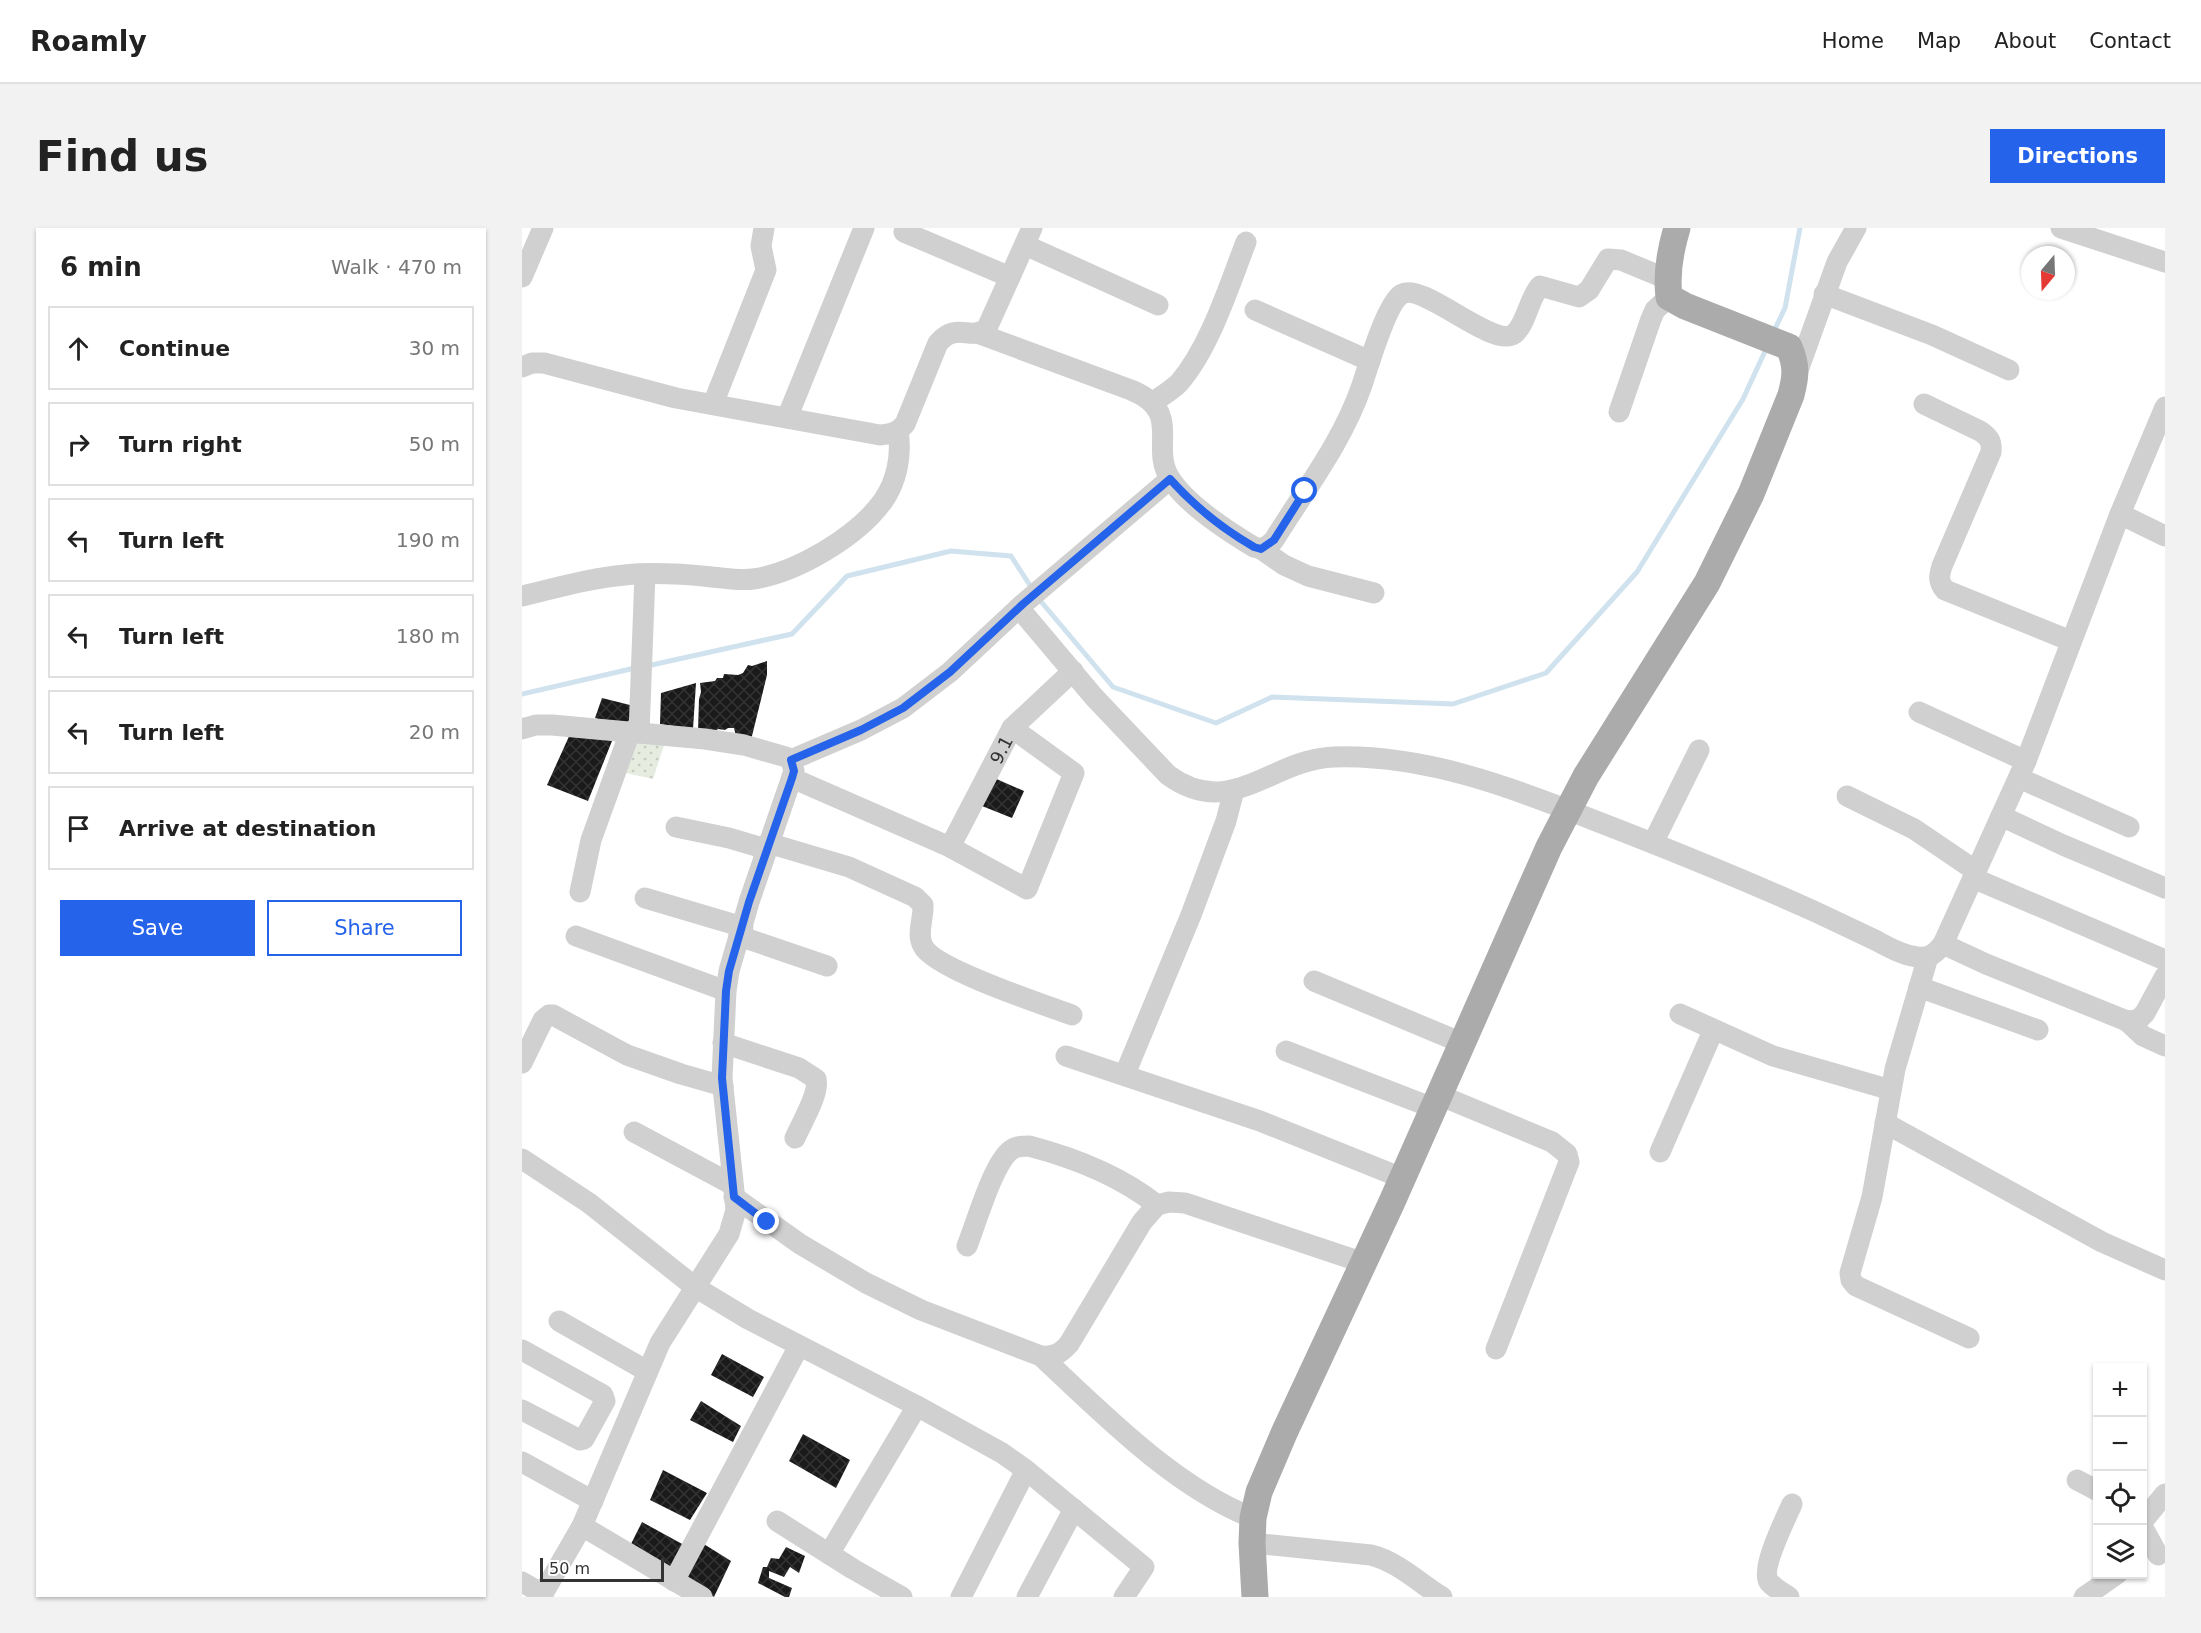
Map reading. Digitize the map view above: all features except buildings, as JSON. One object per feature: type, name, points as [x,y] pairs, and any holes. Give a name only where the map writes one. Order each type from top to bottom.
[{"type":"main road","points":[[1255,1597],[1253,1531],[1259,1492],[1280,1441],[1364,1263],[1545,856],[1568,809],[1616,726],[1707,583],[1751,494],[1784,414],[1795,379],[1795,361],[1789,347],[1685,306],[1668,288],[1677,228]]},
{"type":"street","points":[[522,277],[543,228]]},
{"type":"street","points":[[713,404],[766,270],[761,246],[764,228]]},
{"type":"street","points":[[787,418],[864,228]]},
{"type":"street","points":[[1795,379],[1824,294],[1837,262],[1856,228]]},
{"type":"street","points":[[2061,228],[2165,262]]},
{"type":"street","points":[[903,232],[1010,277]]},
{"type":"street","points":[[522,367],[532,363],[544,363],[636,388],[880,435],[898,431],[910,415],[938,343],[950,332],[983,332],[991,322],[1028,237],[1158,305]]},
{"type":"street","points":[[1154,402],[1178,384],[1189,369],[1219,310],[1246,242]]},
{"type":"street","points":[[1261,549],[1274,540],[1326,459],[1348,418],[1392,305],[1396,298],[1406,292],[1420,295],[1483,328],[1507,336],[1518,330],[1540,286],[1579,297],[1588,290],[1608,259],[1621,260],[1668,288],[1651,319],[1619,412]]},
{"type":"street","points":[[1824,294],[1932,334],[2009,370]]},
{"type":"street","points":[[1255,310],[1370,361]]},
{"type":"street","points":[[977,333],[1131,390],[1154,402],[1159,409],[1161,419],[1165,467],[1170,479],[1182,492],[1217,522],[1284,565],[1308,576],[1374,592]]},
{"type":"street","points":[[1924,404],[1980,431],[1988,436],[1992,443],[1991,452],[1942,566],[1939,576],[1940,585],[1945,590],[2072,641]]},
{"type":"street","points":[[1969,1338],[1856,1286],[1851,1280],[1850,1273],[1872,1197],[1895,1069],[1919,987],[1975,875],[2022,769],[2120,514],[2165,406]]},
{"type":"street","points":[[522,596],[625,575],[750,580],[772,576],[812,559],[839,542],[883,501],[895,477],[899,461],[898,431]]},
{"type":"street","points":[[522,1582],[542,1595],[582,1526],[647,1371],[671,1324],[729,1234],[736,1210],[723,1086],[726,991],[729,971],[792,769],[903,708],[950,672],[1021,606],[1170,479]]},
{"type":"street","points":[[2120,514],[2165,536]]},
{"type":"street","points":[[580,892],[591,840],[634,733],[640,704],[645,574]]},
{"type":"street","points":[[1021,606],[1094,697],[1168,775],[1196,791],[1215,793],[1234,790],[1312,760],[1332,757],[1393,760],[1459,773],[1568,809],[1653,843],[1756,885],[1900,952],[1917,957],[1936,950],[1986,964],[2127,1021],[2143,1036],[2165,1046]]},
{"type":"street","name":"9.1","points":[[950,847],[1012,728],[1073,671]]},
{"type":"street","points":[[1918,712],[2129,827]]},
{"type":"street","points":[[522,729],[528,726],[544,725],[705,739],[776,753],[792,769],[950,847],[1027,889],[1074,773],[1012,728]]},
{"type":"street","points":[[1653,843],[1699,750]]},
{"type":"street","points":[[1125,1074],[1191,915],[1226,820],[1234,790]]},
{"type":"street","points":[[1847,796],[1914,829],[1975,875],[2165,960]]},
{"type":"street","points":[[2001,816],[2165,888]]},
{"type":"street","points":[[676,827],[767,846],[849,867],[915,897],[923,905],[921,942],[924,949],[934,958],[958,971],[1072,1015]]},
{"type":"street","points":[[645,898],[827,966]]},
{"type":"street","points":[[576,936],[726,991]]},
{"type":"street","points":[[2127,1021],[2138,1020],[2145,1013],[2165,976]]},
{"type":"street","points":[[1314,981],[1462,1043]]},
{"type":"street","points":[[1919,987],[2038,1030]]},
{"type":"street","points":[[1680,1014],[1713,1031],[1773,1056],[1892,1090]]},
{"type":"street","points":[[522,1064],[543,1020],[553,1015],[627,1055],[723,1086]]},
{"type":"street","points":[[1660,1152],[1713,1031]]},
{"type":"street","points":[[723,1043],[799,1068],[816,1079],[818,1085],[795,1138]]},
{"type":"street","points":[[1286,1051],[1545,1138],[1561,1147],[1567,1154],[1569,1162],[1496,1349]]},
{"type":"street","points":[[1066,1056],[1260,1121],[1402,1178]]},
{"type":"street","points":[[1885,1123],[2102,1242],[2165,1270]]},
{"type":"street","points":[[634,1132],[734,1191],[800,1244],[866,1283],[921,1310],[1041,1356],[1052,1357],[1069,1344],[1142,1222],[1157,1206],[1169,1202],[1185,1203],[1364,1263]]},
{"type":"street","points":[[968,1246],[996,1170],[1011,1150],[1018,1146],[1029,1146],[1089,1165],[1120,1180],[1157,1206]]},
{"type":"street","points":[[522,1159],[589,1203],[695,1287],[748,1319],[983,1442],[1026,1470],[1144,1566],[1124,1597]]},
{"type":"street","points":[[559,1321],[647,1371]]},
{"type":"street","points":[[674,1581],[799,1346]]},
{"type":"street","points":[[522,1350],[603,1395],[605,1401],[584,1439],[577,1440],[522,1410]]},
{"type":"street","points":[[1041,1356],[1099,1411],[1182,1478],[1253,1531],[1385,1559],[1442,1597]]},
{"type":"street","points":[[829,1554],[917,1406]]},
{"type":"street","points":[[594,1418],[621,1431]]},
{"type":"street","points":[[522,1462],[592,1501]]},
{"type":"street","points":[[960,1597],[1026,1470]]},
{"type":"street","points":[[2077,1480],[2093,1489]]},
{"type":"street","points":[[2147,1517],[2165,1494]]},
{"type":"street","points":[[1789,1597],[1769,1583],[1767,1577],[1771,1555],[1792,1504]]},
{"type":"street","points":[[1027,1597],[1074,1509]]},
{"type":"street","points":[[777,1521],[902,1597]]},
{"type":"street","points":[[2142,1525],[2155,1557]]},
{"type":"street","points":[[582,1526],[702,1597]]},
{"type":"street","points":[[2084,1597],[2111,1579]]},
{"type":"shaded area","points":[[666,739],[653,779],[617,771],[626,742]]},
{"type":"waterway","points":[[1773,333],[1785,308],[1800,228]]},
{"type":"waterway","points":[[1038,598],[1113,687],[1216,723],[1272,697],[1453,704],[1546,673],[1637,572],[1743,399],[1767,347]]},
{"type":"waterway","points":[[647,666],[792,634],[847,576],[951,551],[1011,556],[1033,590]]},
{"type":"waterway","points":[[522,694],[635,668]]},
{"type":"route","points":[[767,1222],[734,1197],[722,1078],[723,1032],[729,971],[773,827],[792,778],[794,771],[791,760],[861,730],[903,708],[950,672],[1023,604],[1170,479],[1217,522],[1241,540],[1261,549],[1274,540],[1305,491]]}]
